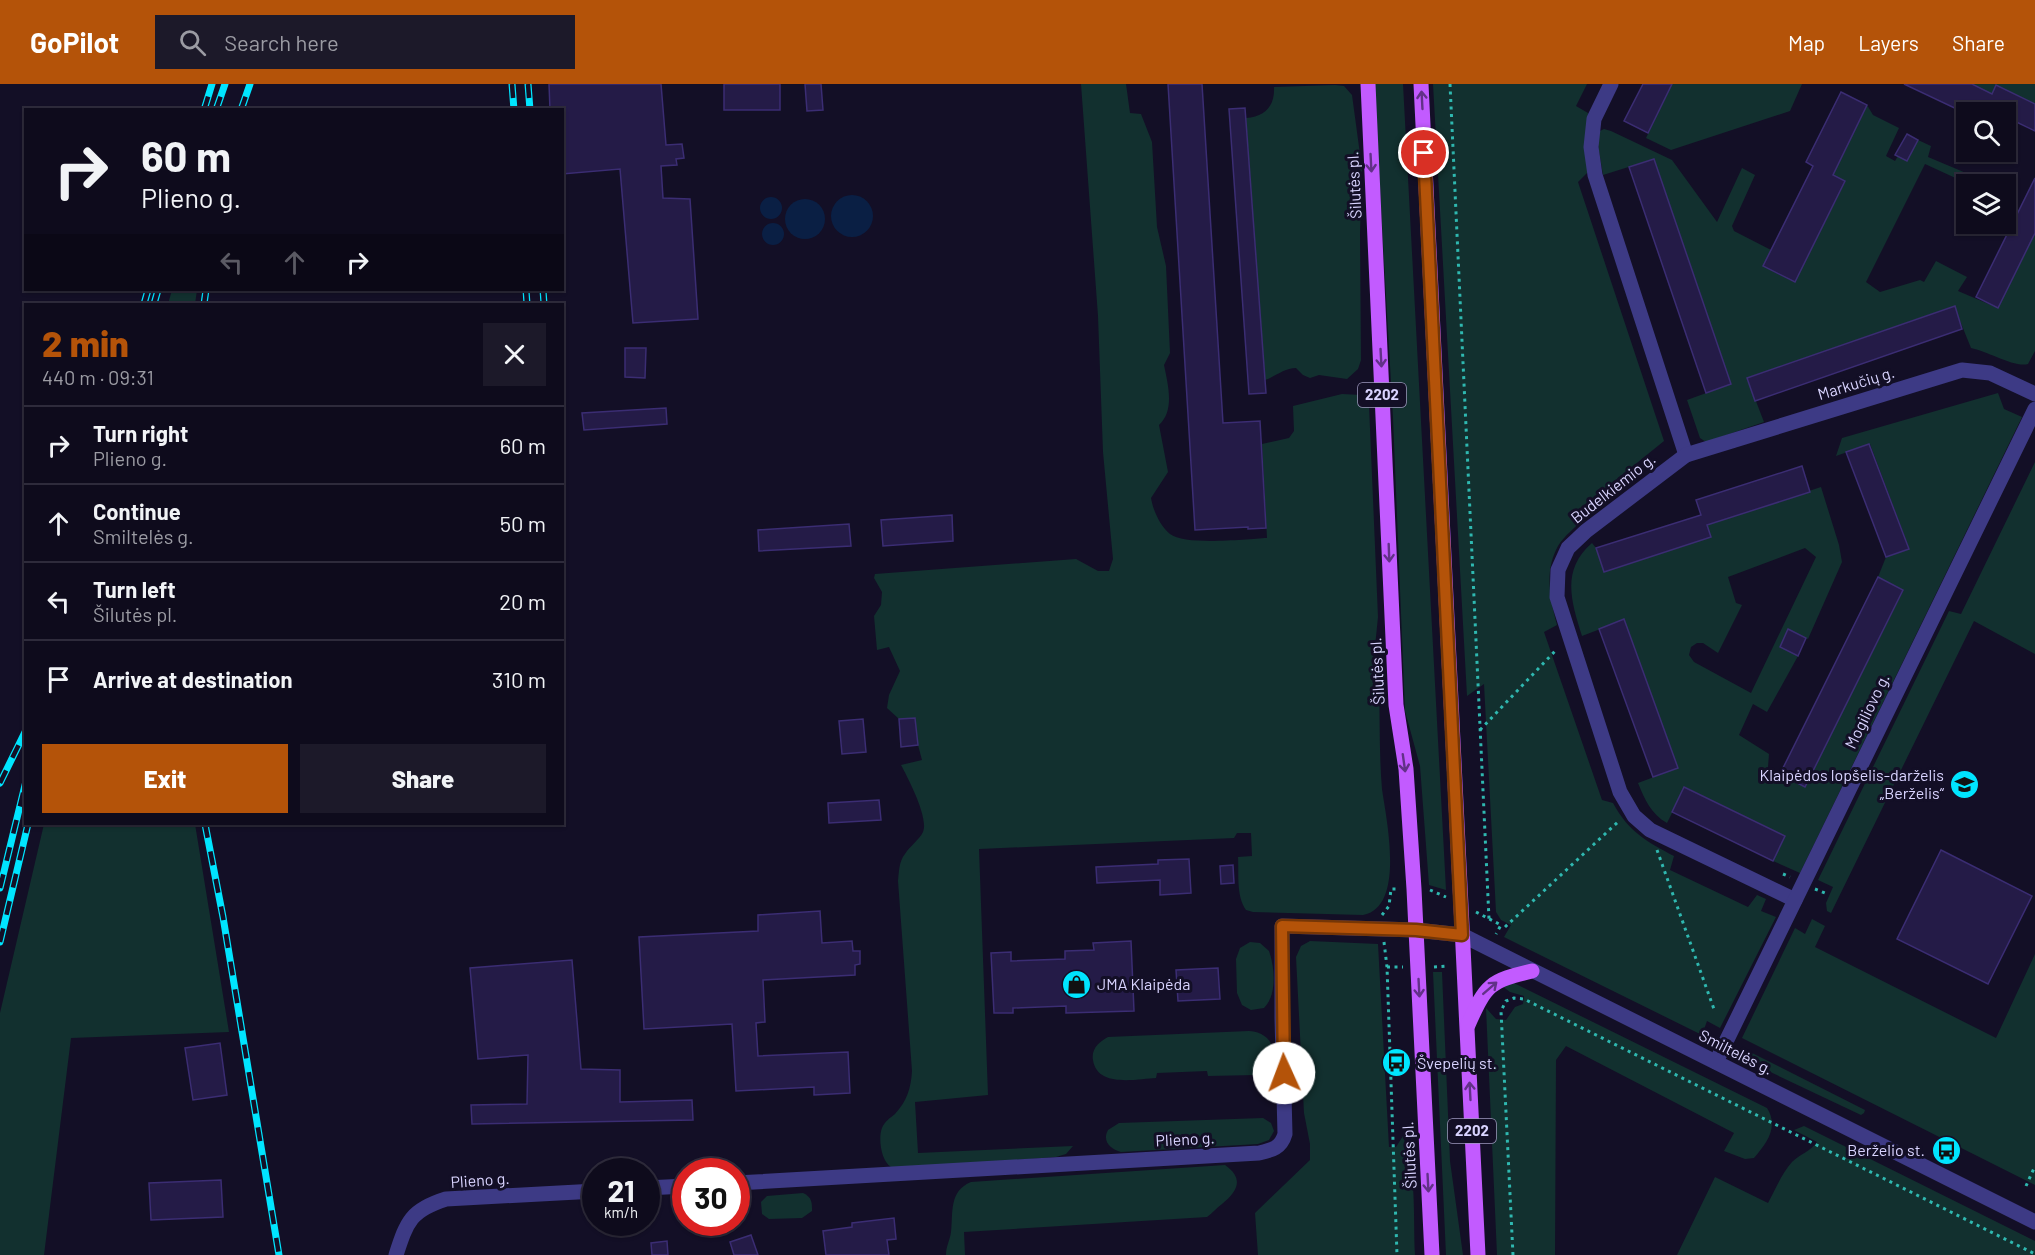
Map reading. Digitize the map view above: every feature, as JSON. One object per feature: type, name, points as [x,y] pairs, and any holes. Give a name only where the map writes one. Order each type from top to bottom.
[{"type":"main road","name":"Šilutės pl.","points":[[1368,84],[1396,705],[1406,769],[1432,1255]]},
{"type":"main road","name":"2202","points":[[1421,84],[1478,1255]]},
{"type":"main road","points":[[1467,1028],[1480,998],[1493,984],[1504,978],[1532,971]]},
{"type":"street","points":[[1611,84],[1594,119],[1591,147],[1595,175],[1686,455]]},
{"type":"street","name":"Markučių g.","points":[[1686,455],[1962,370],[1990,373],[2035,394]]},
{"type":"street","name":"Mogiliovo g.","points":[[1716,1062],[2035,409]]},
{"type":"street","name":"Budelkiemio g.","points":[[1686,455],[1586,531],[1568,548],[1558,570],[1557,597],[1620,792],[1631,811],[1650,831],[1795,900]]},
{"type":"street","name":"Plieno g.","points":[[750,1182],[1259,1153],[1271,1150],[1283,1141],[1285,1134],[1282,926],[1416,930]]},
{"type":"street","name":"Smiltelės g.","points":[[1416,930],[1462,935],[2035,1222]]},
{"type":"street","name":"Plieno g.","points":[[396,1255],[405,1228],[415,1215],[428,1205],[446,1199],[582,1192]]},
{"type":"path","points":[[1450,84],[1489,919]]},
{"type":"path","points":[[1480,730],[1569,636]]},
{"type":"path","points":[[1505,927],[1631,811]]},
{"type":"path","points":[[1650,831],[1715,1012]]},
{"type":"path","points":[[1383,928],[1387,967],[1397,1255]]},
{"type":"path","points":[[1513,1255],[1501,1011],[1506,1001],[1514,998],[1524,999],[2035,1254]]},
{"type":"path","points":[[2026,1186],[2035,1166]]},
{"type":"green space","points":[[1081,84],[1126,84],[1130,113],[1141,114],[1152,142],[1157,227],[1166,266],[1170,353],[1164,365],[1169,405],[1159,425],[1168,472],[1151,498],[1153,508],[1166,531],[1178,538],[1202,541],[1267,538],[1262,444],[1289,438],[1294,431],[1293,406],[1342,394],[1361,395],[1369,405],[1378,617],[1373,666],[1379,682],[1381,776],[1389,840],[1389,879],[1385,896],[1376,908],[1363,915],[1253,912],[1246,910],[1243,904],[1238,877],[1238,857],[1252,856],[1251,833],[1237,833],[1234,838],[979,849],[988,1095],[915,1102],[918,1153],[1073,1146],[1066,1154],[1056,1157],[891,1167],[883,1155],[880,1143],[881,1132],[885,1123],[895,1114],[905,1099],[912,1071],[898,881],[900,863],[923,832],[924,826],[917,798],[901,765],[922,760],[915,718],[899,719],[887,708],[889,695],[900,671],[889,647],[877,650],[874,616],[881,605],[882,592],[874,578],[875,574],[1076,559],[1098,571],[1109,571],[1113,559],[1103,452],[1098,316]]},
{"type":"green space","points":[[1374,84],[1403,84],[1446,890],[1429,885],[1420,766],[1405,711],[1393,418]]},
{"type":"green space","points":[[1433,84],[1587,84],[1576,106],[1588,113],[1585,149],[1588,172],[1578,182],[1664,441],[1580,509],[1584,518],[1558,546],[1551,565],[1552,605],[1557,625],[1544,632],[1602,800],[1613,803],[1625,821],[1639,835],[1674,856],[1670,870],[1748,907],[1757,895],[1766,899],[1761,911],[1776,917],[1720,1028],[1707,1021],[1702,1035],[1504,937],[1511,925],[1501,920],[1496,912],[1484,684],[1467,696]]},
{"type":"green space","points":[[1672,84],[1802,84],[1790,111],[1671,150],[1646,138]]},
{"type":"green space","points":[[1972,84],[2035,84],[2035,104],[1992,94]]},
{"type":"green space","points":[[1344,86],[1352,95],[1362,169],[1361,360],[1358,369],[1347,379],[1319,375],[1310,378],[1296,368],[1292,368],[1265,380],[1246,118],[1263,113],[1271,105],[1274,87]]},
{"type":"green space","points":[[1867,105],[1873,115],[1899,128],[1886,156],[1895,161],[1898,156],[1907,161],[1918,140],[1931,146],[1928,157],[1966,173],[1956,174],[1956,178],[1925,164],[1866,282],[1880,292],[1920,280],[1924,282],[1936,261],[1967,277],[1958,291],[1998,308],[2035,233],[2035,351],[2028,364],[2022,365],[1971,348],[1954,306],[1747,378],[1764,422],[1706,442],[1700,438],[1687,400],[1731,384],[1654,159],[1603,175],[1596,133],[1604,129],[1611,131],[1672,160],[1717,222],[1742,168],[1755,175],[1732,226],[1734,231],[1771,250],[1763,266],[1794,282],[1845,182],[1833,175]]},
{"type":"green space","points":[[172,291],[197,291],[195,303],[168,303]]},
{"type":"green space","points":[[1998,393],[2004,409],[2022,417],[1800,873],[1773,861],[1785,836],[1685,787],[1667,823],[1653,811],[1638,783],[1678,768],[1624,620],[1582,636],[1572,598],[1572,575],[1582,553],[1592,543],[1596,548],[1707,525],[1821,487],[1842,562],[1808,639],[1788,630],[1780,647],[1798,656],[1767,712],[1753,704],[1739,735],[1769,754],[1768,767],[1805,787],[1903,591],[1878,577],[1886,557],[1909,548],[1870,444],[1836,456],[1842,438]],"holes":[[[1805,548],[1816,557],[1751,693],[1694,662],[1689,655],[1691,647],[1697,643],[1703,643],[1718,653],[1742,605],[1736,603],[1728,577]]]},
{"type":"green space","points":[[2035,462],[2035,654],[1974,621],[1831,913],[1827,911],[1826,903],[1833,887],[1818,880],[1949,611],[1961,614]]},
{"type":"green space","points":[[44,825],[195,825],[229,1032],[71,1038],[44,1255],[0,1255],[0,1013]]},
{"type":"green space","points":[[1812,919],[1825,926],[1815,947],[1996,1038],[2035,954],[2035,1185],[1742,1038],[1795,928],[1805,934]]},
{"type":"green space","points":[[1310,941],[1378,944],[1389,1147],[1396,1147],[1403,1136],[1414,1195],[1415,1255],[1258,1255],[1255,1213],[1310,1160],[1310,1144],[1304,1113],[1296,957],[1301,946]]},
{"type":"green space","points":[[1250,942],[1260,943],[1269,951],[1274,981],[1268,1003],[1264,1008],[1251,1010],[1242,1005],[1237,993],[1236,959],[1240,948]]},
{"type":"green space","points":[[1433,972],[1442,972],[1450,1161],[1463,1255],[1446,1255]]},
{"type":"green space","points":[[1512,982],[1767,1108],[1772,1128],[1763,1147],[1754,1158],[1745,1159],[1724,1151],[1734,1133],[1566,1046],[1556,1060],[1555,1255],[1497,1255],[1486,1008],[1496,1019],[1506,1020],[1515,1007],[1523,1004],[1524,996],[1510,992],[1502,986]]},
{"type":"green space","points":[[1249,1031],[1266,1037],[1273,1049],[1270,1063],[1256,1075],[1208,1076],[1207,1071],[1157,1073],[1156,1078],[1119,1080],[1102,1075],[1096,1069],[1093,1060],[1096,1046],[1108,1037]]},
{"type":"green space","points":[[1752,1053],[1865,1110],[1864,1113],[1861,1115],[1764,1069],[1748,1059]]},
{"type":"green space","points":[[1263,1118],[1271,1123],[1274,1131],[1269,1140],[1258,1144],[1121,1152],[1110,1147],[1106,1138],[1108,1130],[1119,1123]]},
{"type":"green space","points":[[1804,1126],[2035,1241],[2035,1255],[1677,1255],[1715,1177],[1768,1203],[1788,1166],[1817,1142],[1794,1130]]},
{"type":"green space","points":[[1225,1165],[1235,1175],[1237,1185],[1232,1195],[1207,1217],[964,1232],[965,1255],[946,1255],[956,1197],[964,1186],[971,1182]]},
{"type":"green space","points":[[803,1193],[810,1198],[812,1211],[802,1218],[769,1219],[762,1214],[761,1202],[767,1196]]},
{"type":"water","points":[[852,195],[867,201],[873,216],[867,231],[852,237],[837,231],[831,216],[837,201]]},
{"type":"water","points":[[771,197],[779,200],[782,208],[779,216],[771,219],[763,216],[760,208],[763,200]]},
{"type":"water","points":[[805,199],[819,205],[825,219],[819,233],[805,239],[791,233],[785,219],[791,205]]},
{"type":"water","points":[[773,223],[781,226],[784,234],[781,242],[773,245],[765,242],[762,234],[765,226]]},
{"type":"building","points":[[549,84],[661,84],[666,145],[682,144],[684,158],[676,159],[677,165],[661,166],[663,198],[690,199],[698,319],[633,323],[620,169],[564,174],[564,108],[550,108]]},
{"type":"building","points":[[724,84],[780,84],[780,110],[724,110]]},
{"type":"building","points":[[805,84],[821,84],[823,110],[807,111]]},
{"type":"building","points":[[1168,84],[1202,84],[1223,423],[1260,421],[1266,528],[1195,530]]},
{"type":"building","points":[[1643,84],[1672,84],[1648,133],[1624,121]]},
{"type":"building","points":[[1904,84],[1972,84],[1992,94],[1996,85],[2035,104],[2035,131],[2016,122],[2016,102],[1956,102],[1956,109]]},
{"type":"building","points":[[1841,92],[1867,105],[1833,175],[1845,181],[1795,282],[1763,266],[1813,166],[1806,162]]},
{"type":"building","points":[[1245,108],[1266,393],[1249,394],[1229,109]]},
{"type":"building","points":[[1907,134],[1918,140],[1907,161],[1895,155]]},
{"type":"building","points":[[1654,159],[1731,384],[1706,393],[1629,167]]},
{"type":"building","points":[[2035,178],[2035,233],[1998,308],[1976,297],[2007,234],[2016,234],[2016,216]]},
{"type":"building","points":[[1955,306],[1962,329],[1755,401],[1747,378]]},
{"type":"building","points":[[625,348],[646,348],[645,378],[625,377]]},
{"type":"building","points":[[666,408],[667,424],[584,430],[582,413]]},
{"type":"building","points":[[1869,444],[1909,549],[1886,557],[1846,452]]},
{"type":"building","points":[[1802,466],[1810,492],[1707,525],[1711,537],[1604,572],[1596,548],[1701,515],[1696,500]]},
{"type":"building","points":[[952,515],[953,541],[883,546],[881,520]]},
{"type":"building","points":[[849,524],[851,546],[759,551],[758,530]]},
{"type":"building","points":[[1878,577],[1903,590],[1805,787],[1780,774]]},
{"type":"building","points":[[1624,619],[1678,768],[1653,777],[1599,629]]},
{"type":"building","points":[[1788,629],[1806,638],[1798,656],[1780,647]]},
{"type":"building","points":[[915,718],[918,745],[901,747],[899,719]]},
{"type":"building","points":[[863,719],[866,752],[842,754],[839,721]]},
{"type":"building","points":[[1684,787],[1785,836],[1773,861],[1672,812]]},
{"type":"building","points":[[879,800],[881,820],[829,823],[828,803]]},
{"type":"building","points":[[1941,850],[2032,896],[1988,984],[1897,939]]},
{"type":"building","points":[[1189,859],[1191,893],[1160,895],[1160,880],[1097,883],[1096,867],[1158,864],[1158,860]]},
{"type":"building","points":[[1233,865],[1234,883],[1221,884],[1220,866]]},
{"type":"building","points":[[820,911],[822,943],[852,941],[853,951],[860,951],[860,964],[855,965],[855,975],[763,980],[765,1022],[756,1023],[758,1056],[848,1052],[850,1093],[814,1095],[814,1087],[736,1091],[732,1024],[644,1029],[639,937],[758,931],[758,915]]},
{"type":"building","name":"JMA Klaipėda","points":[[1131,941],[1134,1011],[1066,1013],[1066,1006],[1013,1008],[1013,1013],[994,1013],[991,953],[1011,952],[1011,961],[1065,959],[1065,951],[1094,950],[1093,943]]},
{"type":"building","points":[[572,960],[581,1069],[620,1070],[620,1102],[692,1100],[693,1120],[472,1124],[471,1105],[527,1104],[528,1055],[478,1059],[470,968]]},
{"type":"building","points":[[1218,968],[1220,999],[1178,1001],[1176,970]]},
{"type":"building","points":[[220,1043],[227,1095],[193,1100],[185,1048]]},
{"type":"building","points":[[221,1180],[223,1217],[151,1220],[149,1183]]},
{"type":"building","points":[[894,1218],[896,1239],[887,1240],[889,1255],[826,1255],[823,1231],[852,1227],[852,1223]]},
{"type":"building","points":[[750,1235],[758,1255],[734,1255],[730,1242]]},
{"type":"building","points":[[667,1241],[668,1255],[652,1255],[651,1243]]},
{"type":"railway","points":[[205,108],[212,84]]},
{"type":"railway","points":[[217,108],[225,84]]},
{"type":"railway","points":[[242,108],[250,84]]},
{"type":"railway","points":[[512,84],[514,108]]},
{"type":"railway","points":[[528,84],[530,108]]},
{"type":"railway","points":[[144,303],[148,291]]},
{"type":"railway","points":[[154,303],[158,291]]},
{"type":"railway","points":[[204,303],[206,291]]},
{"type":"railway","points":[[526,291],[527,303]]},
{"type":"railway","points":[[543,291],[544,303]]},
{"type":"railway","points":[[0,783],[24,734]]},
{"type":"railway","points":[[0,888],[24,789]]},
{"type":"railway","points":[[0,942],[28,825]]},
{"type":"railway","points":[[205,825],[223,917],[279,1255]]},
{"type":"place","name":"Klaipėdos lopšelis-darželis „Berželis“","points":[[1965,784]]},
{"type":"place","name":"JMA Klaipėda","points":[[1076,984]]},
{"type":"place","name":"Švepelių st.","points":[[1396,1063]]},
{"type":"place","name":"Berželio st.","points":[[1946,1150]]},
{"type":"route","points":[[1284,1073],[1282,926],[1416,930],[1462,935],[1424,153]]}]
